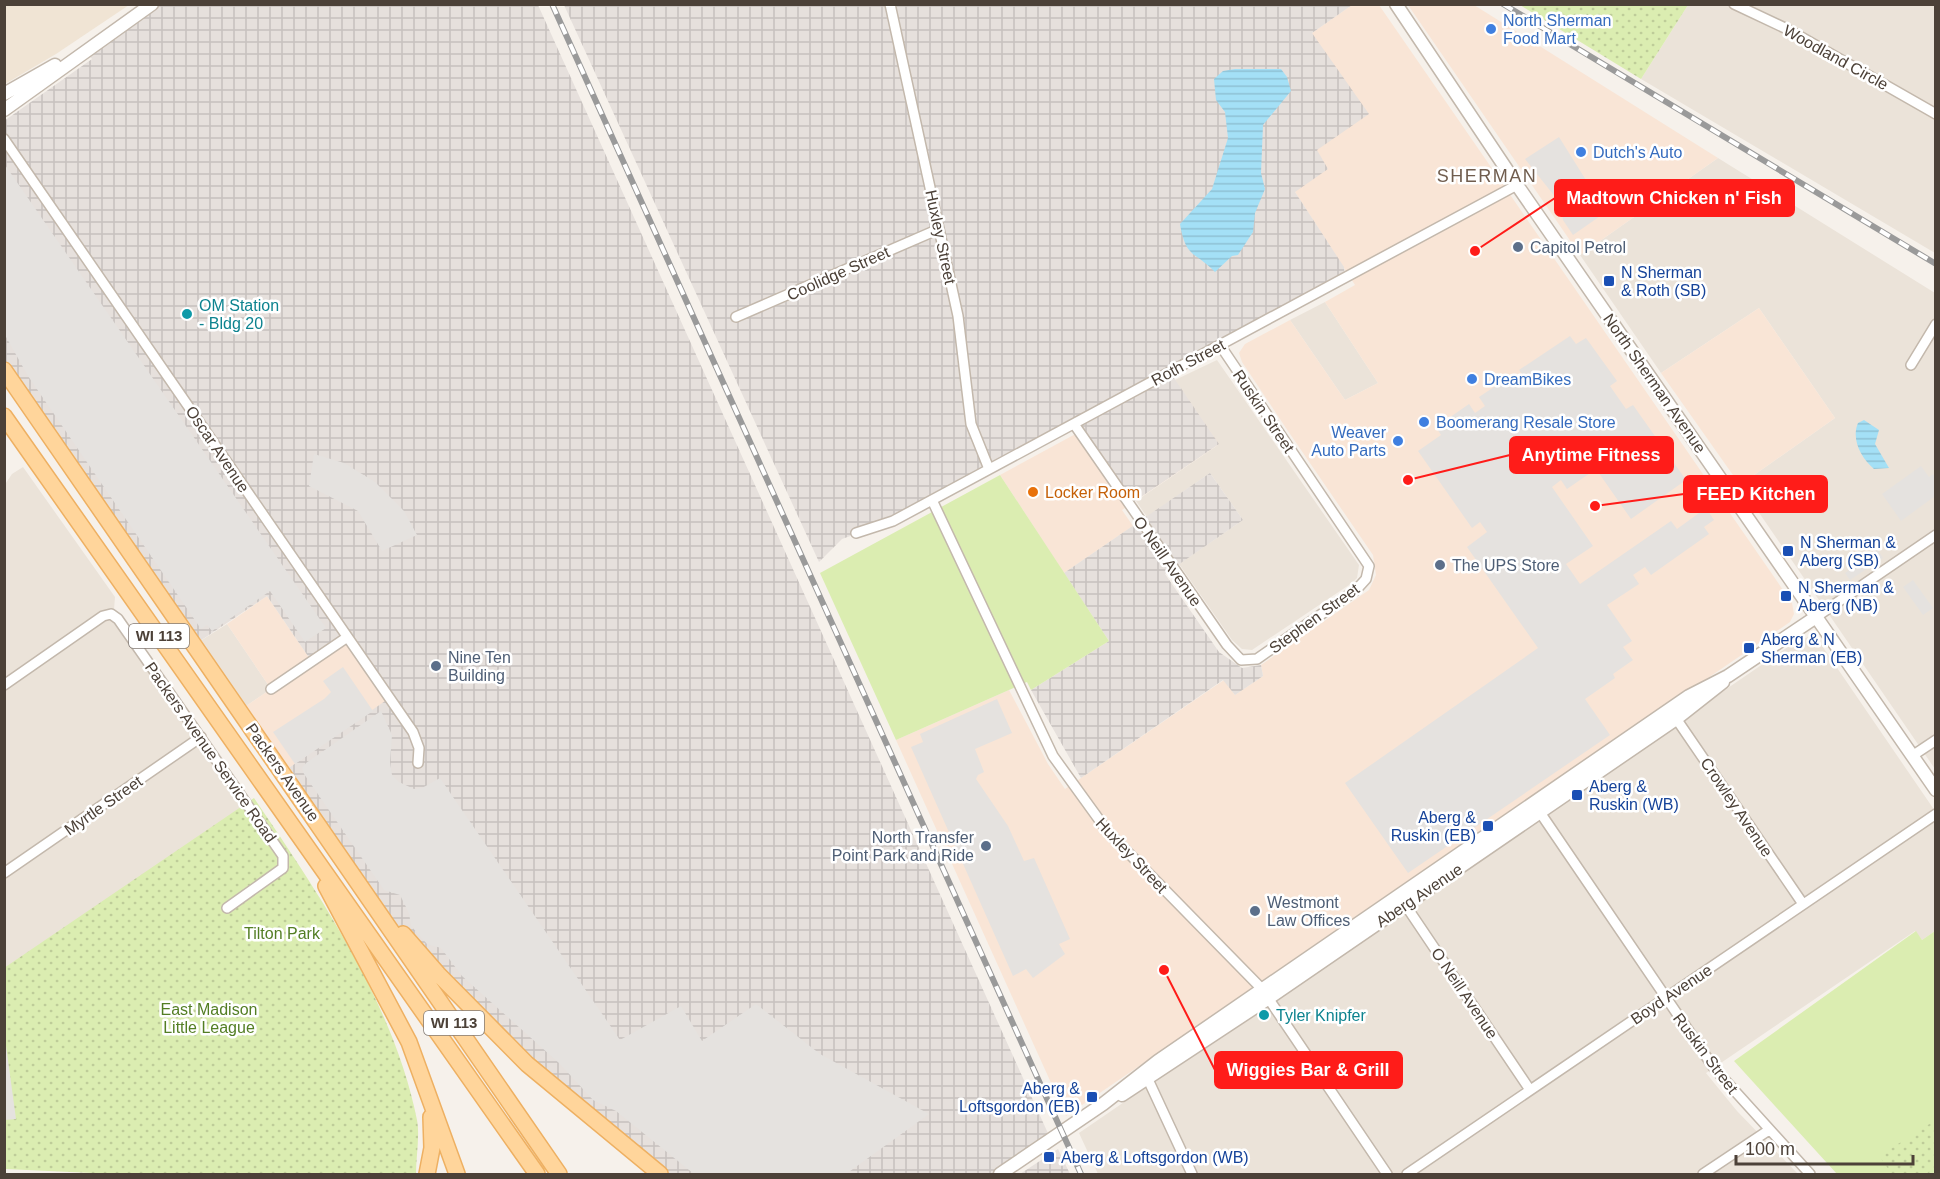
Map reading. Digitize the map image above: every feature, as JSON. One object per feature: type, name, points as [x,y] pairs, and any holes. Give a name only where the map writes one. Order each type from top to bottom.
[{"type":"main road","name":"Packers Avenue","points":[[4,370],[560,1174]]},
{"type":"main road","name":"Packers Avenue","points":[[4,416],[537,1174]]},
{"type":"main road","points":[[304,844],[406,1036],[457,1174]]},
{"type":"main road","points":[[369,896],[438,974],[526,1064],[660,1174]]},
{"type":"main road","points":[[427,1174],[432,1135],[428,1097]]},
{"type":"street","points":[[4,110],[152,4]]},
{"type":"street","name":"Huxley Street","points":[[890,4],[957,316],[971,424],[989,469]]},
{"type":"street","name":"North Sherman Avenue","points":[[1396,4],[1517,185],[1935,790]]},
{"type":"street","name":"Woodland Circle","points":[[1734,4],[1787,29],[1935,114]]},
{"type":"street","points":[[4,94],[86,51]]},
{"type":"street","name":"Oscar Avenue","points":[[4,139],[413,732],[419,748],[418,763]]},
{"type":"street","name":"Roth Street","points":[[856,533],[892,521],[932,500],[1517,185]]},
{"type":"street","name":"Coolidge Street","points":[[736,317],[939,229]]},
{"type":"street","points":[[1911,365],[1935,324]]},
{"type":"street","name":"Ruskin Street","points":[[1220,345],[1369,566]]},
{"type":"street","name":"O Neill Avenue","points":[[1074,424],[1227,645],[1237,657],[1248,661]]},
{"type":"street","name":"Huxley Street","points":[[932,500],[1053,756],[1108,832],[1265,994],[1388,1174]]},
{"type":"street","points":[[1816,617],[1935,535]]},
{"type":"street","name":"Stephen Street","points":[[1248,661],[1262,657],[1356,590],[1366,579],[1369,566]]},
{"type":"street","name":"Packers Avenue Service Road","points":[[4,685],[103,616],[111,614],[118,619],[278,848],[285,865],[275,875],[227,908]]},
{"type":"street","name":"Aberg Avenue","points":[[1000,1174],[1673,714],[1699,690],[1728,676],[1816,617]]},
{"type":"street","points":[[271,689],[346,638]]},
{"type":"street","name":"Crowley Avenue","points":[[1673,714],[1803,904]]},
{"type":"street","name":"Myrtle Street","points":[[4,873],[201,737]]},
{"type":"street","points":[[1912,756],[1935,740]]},
{"type":"street","name":"Ruskin Street","points":[[1537,807],[1714,1068],[1810,1174]]},
{"type":"street","name":"Boyd Avenue","points":[[1407,1174],[1935,814]]},
{"type":"street","name":"O Neill Avenue","points":[[1402,900],[1530,1090]]},
{"type":"street","points":[[1147,1075],[1192,1174]]},
{"type":"street","points":[[1704,1174],[1769,1130]]},
{"type":"shaded area","points":[[4,5],[129,5],[56,54],[5,84]]},
{"type":"shaded area","points":[[152,5],[538,5],[1051,1140],[1000,1174],[659,1174],[438,974],[369,896],[283,772],[388,699],[347,638],[312,662],[267,596],[194,645],[5,370],[4,121],[92,59],[86,51]]},
{"type":"shaded area","points":[[564,5],[1352,5],[1312,33],[1369,114],[1317,150],[1328,169],[1295,192],[1344,267],[1345,278],[1170,372],[1219,444],[1129,505],[1073,424],[893,521],[842,539],[819,562]]},
{"type":"shaded area","points":[[1352,5],[1379,5],[1792,603],[1794,614],[1790,622],[1066,1116],[896,740],[1009,690],[1048,764],[1065,789],[1224,680],[1235,695],[1263,676],[1261,665],[1369,590],[1376,575],[1373,555],[1242,362],[1239,353],[1245,344],[1290,320],[1345,400],[1378,383],[1325,302],[1355,285],[1295,192],[1316,150],[1312,33]]},
{"type":"shaded area","points":[[1408,5],[1474,5],[1718,158],[1580,255]]},
{"type":"shaded area","points":[[1688,5],[1935,5],[1935,253],[1641,79]]},
{"type":"shaded area","points":[[1559,137],[1606,212],[1573,235],[1563,220],[1560,203],[1525,159]]},
{"type":"shaded area","points":[[1718,158],[1935,293],[1935,769],[1740,485],[1835,418],[1759,308],[1661,373],[1580,255]]},
{"type":"shaded area","points":[[5,165],[326,628],[305,642],[270,591],[212,631],[207,625],[201,629],[28,376],[5,335]]},
{"type":"shaded area","points":[[1325,302],[1378,383],[1345,400],[1290,320]]},
{"type":"shaded area","points":[[1759,308],[1835,418],[1740,485],[1661,373]]},
{"type":"shaded area","points":[[1570,336],[1576,344],[1586,338],[1617,381],[1610,386],[1626,409],[1633,405],[1686,480],[1631,519],[1596,469],[1567,489],[1561,480],[1552,487],[1593,546],[1566,564],[1580,584],[1671,521],[1677,529],[1706,508],[1714,520],[1704,527],[1709,534],[1651,575],[1645,567],[1633,575],[1639,584],[1607,605],[1632,641],[1623,647],[1633,660],[1613,674],[1615,678],[1585,699],[1610,735],[1408,873],[1345,783],[1538,648],[1467,547],[1487,532],[1480,522],[1472,528],[1418,451],[1441,435],[1436,427],[1469,404],[1475,413],[1485,406],[1479,397],[1509,377],[1515,385],[1525,378],[1519,370]]},
{"type":"shaded area","points":[[1217,360],[1359,565],[1357,578],[1352,583],[1252,650],[1242,649],[1232,640],[1179,564],[1243,520],[1210,473],[1147,517],[1136,501],[1218,445],[1175,380]]},
{"type":"shaded area","points":[[1175,380],[1219,444],[1122,510],[1133,526],[1064,573],[1000,475]]},
{"type":"shaded area","points":[[314,454],[344,463],[375,482],[404,511],[417,535],[382,551],[358,511],[309,486]]},
{"type":"shaded area","points":[[1921,466],[1929,477],[1933,474],[1935,478],[1935,496],[1901,521],[1882,494]]},
{"type":"shaded area","points":[[23,467],[115,597],[113,622],[243,807],[5,968],[4,486],[12,474]]},
{"type":"shaded area","points":[[1210,473],[1243,520],[1165,574],[1219,652],[1242,668],[1261,665],[1263,676],[1235,695],[1223,680],[1081,778],[1031,690],[1109,641],[1064,573]]},
{"type":"shaded area","points":[[1878,550],[1883,558],[1850,580],[1845,573]]},
{"type":"shaded area","points":[[1913,580],[1933,608],[1923,615],[1903,587]]},
{"type":"shaded area","points":[[267,596],[312,662],[346,638],[389,699],[283,772],[240,710],[271,689],[227,624]]},
{"type":"shaded area","points":[[227,624],[271,689],[240,710],[194,645]]},
{"type":"shaded area","points":[[1811,636],[1818,640],[1935,811],[1935,931],[1922,940],[1915,931],[1706,1073],[1737,1111],[1798,1174],[1098,1174],[1079,1133],[1795,642]]},
{"type":"shaded area","points":[[343,667],[373,711],[295,764],[273,732],[324,699],[331,692],[323,681]]},
{"type":"shaded area","name":"North Transfer Point Park and Ride","points":[[997,699],[1012,733],[975,749],[984,772],[976,779],[1008,826],[1024,861],[1034,858],[1070,939],[1059,944],[1065,954],[1033,978],[1026,969],[1013,976],[911,747],[923,742],[920,734]]},
{"type":"shaded area","points":[[381,711],[392,735],[390,762],[392,775],[399,782],[414,789],[422,788],[440,778],[620,1040],[681,1006],[702,1041],[756,1004],[820,1054],[929,1114],[846,1174],[694,1174],[616,1111],[593,1100],[560,1064],[462,976],[441,948],[427,944],[411,926],[409,913],[400,895],[384,890],[304,774],[302,768],[306,763]]},
{"type":"shaded area","points":[[5,1038],[16,1119],[5,1120]]},
{"type":"shaded area","points":[[1058,1149],[1070,1174],[1020,1174]]},
{"type":"green space","points":[[1520,5],[1688,5],[1641,79]]},
{"type":"green space","points":[[1000,475],[1109,641],[1031,690],[1027,682],[896,740],[820,573]]},
{"type":"green space","name":"East Madison Little League","points":[[254,798],[328,911],[372,992],[391,1034],[406,1077],[417,1120],[416,1174],[114,1174],[5,1169],[4,968]]},
{"type":"green space","points":[[1916,931],[1922,940],[1935,931],[1935,1174],[1837,1174],[1734,1061]]},
{"type":"green space","points":[[1931,1123],[1935,1130],[1935,1169],[1927,1174],[1892,1174],[1879,1156]]},
{"type":"water","points":[[1281,69],[1287,77],[1291,91],[1263,125],[1261,173],[1265,189],[1255,213],[1253,232],[1238,255],[1232,256],[1215,272],[1188,249],[1180,224],[1212,189],[1228,138],[1225,112],[1216,100],[1214,79],[1223,71]]},
{"type":"water","points":[[1864,420],[1879,430],[1875,444],[1889,468],[1874,469],[1861,454],[1856,429],[1858,423]]},
{"type":"railway","points":[[552,4],[1081,1174]]},
{"type":"railway","points":[[1503,4],[1936,264]]},
{"type":"place","name":"North Sherman Food Mart","points":[[1491,29]]},
{"type":"place","name":"Dutch's Auto","points":[[1581,152]]},
{"type":"place","name":"Capitol Petrol","points":[[1518,247]]},
{"type":"place","name":"Madtown Chicken n' Fish","points":[[1475,251]]},
{"type":"place","name":"N Sherman & Roth (SB)","points":[[1609,281]]},
{"type":"place","name":"OM Station - Bldg 20","points":[[187,314]]},
{"type":"place","name":"DreamBikes","points":[[1472,379]]},
{"type":"place","name":"Boomerang Resale Store","points":[[1424,422]]},
{"type":"place","name":"Weaver Auto Parts","points":[[1398,441]]},
{"type":"place","name":"Anytime Fitness","points":[[1408,480]]},
{"type":"place","name":"Locker Room","points":[[1033,492]]},
{"type":"place","name":"FEED Kitchen","points":[[1595,506]]},
{"type":"place","name":"N Sherman & Aberg (SB)","points":[[1788,551]]},
{"type":"place","name":"The UPS Store","points":[[1440,565]]},
{"type":"place","name":"N Sherman & Aberg (NB)","points":[[1786,596]]},
{"type":"place","name":"Aberg & N Sherman (EB)","points":[[1749,648]]},
{"type":"place","name":"Nine Ten Building","points":[[436,666]]},
{"type":"place","name":"Aberg & Ruskin (WB)","points":[[1577,795]]},
{"type":"place","name":"Aberg & Ruskin (EB)","points":[[1488,826]]},
{"type":"place","name":"North Transfer Point Park and Ride","points":[[986,846]]},
{"type":"place","name":"Westmont Law Offices","points":[[1255,911]]},
{"type":"place","name":"Wiggies Bar & Grill","points":[[1164,970]]},
{"type":"place","name":"Tyler Knipfer","points":[[1264,1015]]},
{"type":"place","name":"Aberg & Loftsgordon (EB)","points":[[1092,1097]]},
{"type":"place","name":"Aberg & Loftsgordon (WB)","points":[[1049,1157]]},
{"type":"district","name":"SHERMAN","points":[[1487,176]]},
{"type":"park label","name":"Tilton Park","points":[[282,933]]}]
